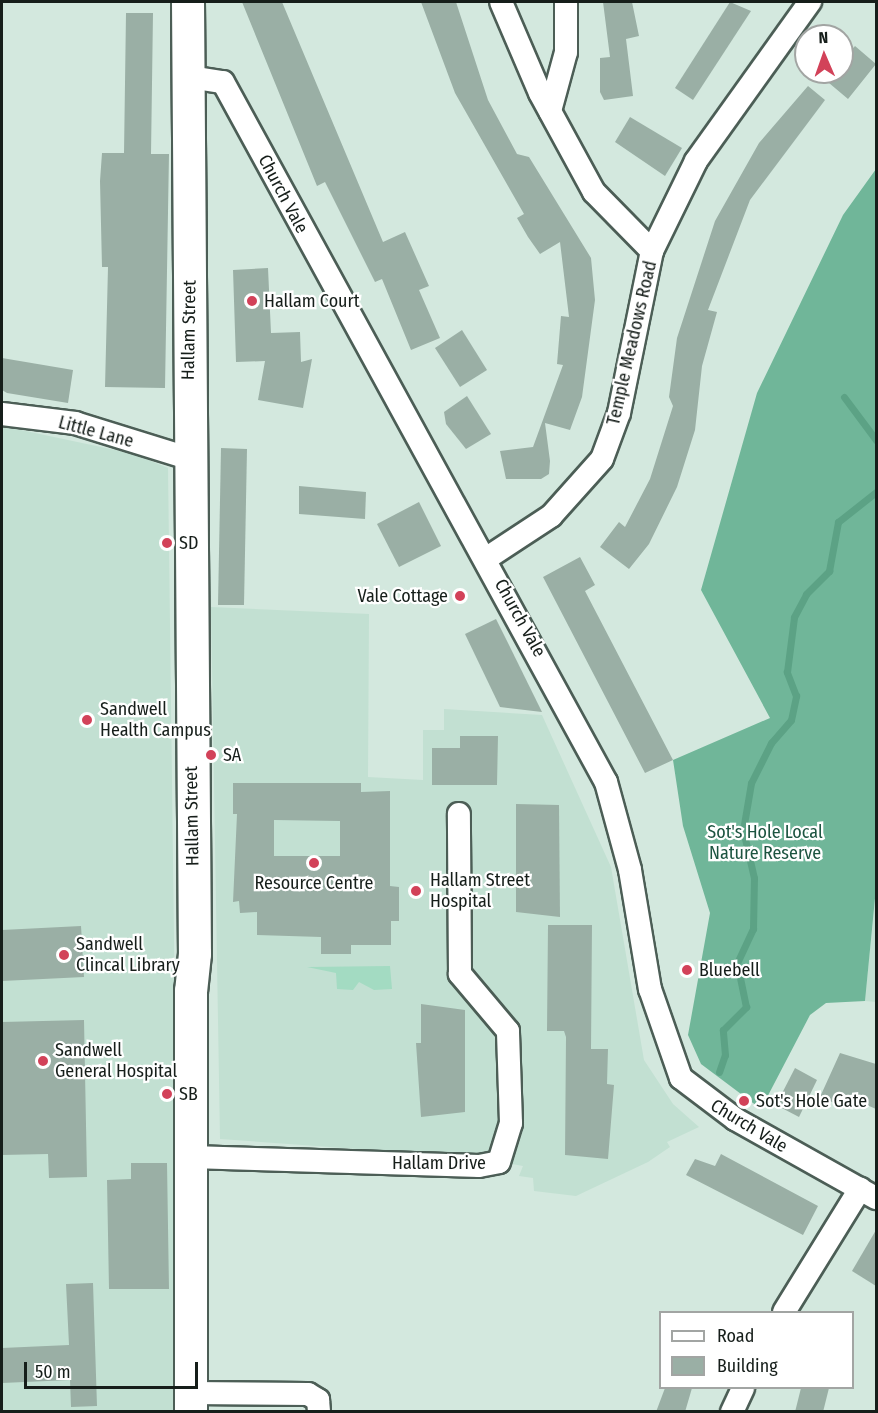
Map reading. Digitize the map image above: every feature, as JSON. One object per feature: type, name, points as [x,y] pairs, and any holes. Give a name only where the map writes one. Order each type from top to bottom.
[{"type":"street","points":[[188,2],[190,77]]},
{"type":"street","name":"Temple Meadows Road","points":[[501,2],[550,111],[594,192],[652,251]]},
{"type":"street","points":[[550,111],[566,52],[566,2]]},
{"type":"street","name":"Temple Meadows Road","points":[[487,558],[551,516],[602,459],[619,413],[652,251],[696,161],[810,2]]},
{"type":"street","name":"Hallam Street","points":[[190,77],[188,458],[195,954],[191,1157],[191,1402]]},
{"type":"street","name":"Church Vale","points":[[190,77],[223,81],[487,558],[606,782],[630,870],[650,989],[681,1078],[735,1119],[868,1194]]},
{"type":"street","name":"Little Lane","points":[[2,414],[75,423],[188,458]]},
{"type":"street","name":"Hallam Drive","points":[[191,1157],[478,1166],[500,1162],[511,1123],[508,1031],[460,974],[459,814]]},
{"type":"street","points":[[785,1311],[868,1194]]},
{"type":"street","points":[[732,1412],[743,1389]]},
{"type":"street","points":[[191,1402],[308,1394],[318,1400],[319,1412]]},
{"type":"shaded area","name":"Sandwell Health Campus","points":[[2,426],[134,454],[168,468],[180,1411],[2,1411]]},
{"type":"shaded area","name":"Hallam Street Hospital","points":[[211,607],[369,614],[368,777],[423,780],[423,730],[444,730],[444,709],[542,715],[611,867],[644,1060],[673,1104],[699,1127],[667,1142],[670,1147],[648,1162],[576,1196],[534,1191],[533,1178],[519,1176],[523,1166],[481,1158],[220,1139]]},
{"type":"shaded area","points":[[876,888],[876,1002],[865,1001]]},
{"type":"green space","name":"Sot's Hole Local Nature Reserve","points":[[876,169],[876,888],[865,1001],[826,1003],[810,1015],[761,1109],[701,1064],[688,1035],[710,913],[683,826],[673,760],[770,718],[701,590],[757,393],[843,215]]},
{"type":"green space","points":[[390,966],[392,989],[374,990],[359,982],[353,990],[337,989],[336,973],[307,967]]},
{"type":"building","points":[[242,2],[282,2],[383,242],[405,232],[429,286],[419,290],[440,338],[411,350],[382,279],[375,282],[325,182],[317,186]]},
{"type":"building","points":[[421,2],[456,2],[488,100],[517,154],[529,157],[591,258],[595,300],[582,397],[570,430],[545,423],[550,461],[549,474],[541,479],[506,479],[500,451],[533,447],[563,365],[557,364],[561,316],[569,317],[560,242],[540,254],[528,237],[517,218],[524,214],[455,93]]},
{"type":"building","points":[[603,2],[632,2],[639,36],[626,39],[633,96],[604,100],[600,92],[600,58],[610,57]]},
{"type":"building","points":[[730,2],[751,11],[693,100],[675,88]]},
{"type":"building","points":[[126,13],[153,13],[151,154],[169,154],[165,388],[105,387],[108,267],[102,267],[100,181],[102,153],[124,153]]},
{"type":"building","points":[[854,47],[876,64],[848,99],[830,84],[854,84]]},
{"type":"building","points":[[808,86],[825,100],[750,200],[708,310],[717,312],[702,366],[695,430],[677,487],[649,544],[629,569],[600,547],[619,522],[625,527],[650,479],[673,406],[669,397],[677,338],[715,221],[759,143]]},
{"type":"building","points":[[630,117],[682,148],[665,176],[615,142]]},
{"type":"building","name":"Hallam Court","points":[[268,268],[271,333],[300,332],[301,362],[312,359],[303,408],[258,400],[265,361],[236,362],[233,270]]},
{"type":"building","points":[[462,330],[487,370],[460,387],[435,348]]},
{"type":"building","points":[[2,358],[73,370],[68,403],[7,393],[2,390]]},
{"type":"building","points":[[467,396],[491,434],[466,449],[446,424],[444,412]]},
{"type":"building","points":[[221,448],[247,449],[244,605],[218,605]]},
{"type":"building","points":[[299,486],[366,492],[365,519],[299,514]]},
{"type":"building","points":[[419,502],[441,546],[399,567],[377,524]]},
{"type":"building","points":[[580,557],[595,585],[585,591],[673,760],[645,773],[543,577]]},
{"type":"building","points":[[496,619],[542,712],[500,707],[465,634]]},
{"type":"building","points":[[460,736],[498,736],[497,785],[432,785],[432,748],[460,748]]},
{"type":"building","name":"Resource Centre","points":[[233,783],[361,783],[361,792],[390,791],[390,886],[399,887],[399,921],[391,921],[391,945],[351,945],[351,954],[321,954],[321,937],[257,935],[257,912],[240,913],[239,901],[233,902],[237,814],[233,814]],"holes":[[[274,820],[340,821],[340,856],[274,856]]]},
{"type":"building","points":[[516,804],[559,805],[560,917],[516,912]]},
{"type":"building","points":[[548,925],[592,925],[591,1049],[608,1049],[607,1084],[614,1085],[608,1159],[565,1155],[566,1037],[564,1031],[547,1031]]},
{"type":"building","points":[[81,926],[84,977],[2,981],[2,930]]},
{"type":"building","points":[[421,1004],[465,1010],[465,1112],[421,1117],[416,1043],[421,1043]]},
{"type":"building","name":"Sandwell General Hospital","points":[[84,1020],[87,1177],[49,1178],[48,1154],[2,1155],[2,1022]]},
{"type":"building","points":[[840,1053],[876,1064],[876,1109],[853,1099],[849,1109],[820,1097]]},
{"type":"building","points":[[795,1068],[817,1080],[799,1117],[776,1105]]},
{"type":"building","points":[[721,1154],[818,1206],[803,1235],[686,1175],[695,1159],[715,1166]]},
{"type":"building","points":[[131,1163],[167,1163],[169,1289],[109,1289],[107,1180],[131,1179]]},
{"type":"building","points":[[876,1230],[876,1286],[852,1271]]},
{"type":"building","points":[[93,1283],[97,1406],[71,1407],[70,1380],[2,1383],[2,1348],[69,1345],[66,1284]]},
{"type":"building","points":[[665,1389],[692,1389],[685,1412],[656,1412]]},
{"type":"building","points":[[801,1389],[829,1389],[823,1412],[795,1412]]},
{"type":"waterway","points":[[844,397],[876,440]]},
{"type":"waterway","points":[[719,1072],[725,1055],[723,1030],[746,1007],[737,963],[753,929],[754,878],[743,830],[751,783],[771,743],[791,720],[796,696],[787,672],[794,617],[806,594],[829,571],[838,522],[876,492]]},
{"type":"place","name":"Hallam Court","points":[[252,301]]},
{"type":"place","name":"SD","points":[[167,543]]},
{"type":"place","name":"Vale Cottage","points":[[460,596]]},
{"type":"place","name":"Sandwell Health Campus","points":[[87,720]]},
{"type":"place","name":"SA","points":[[211,755]]},
{"type":"place","name":"Resource Centre","points":[[314,863]]},
{"type":"place","name":"Hallam Street Hospital","points":[[416,891]]},
{"type":"place","name":"Sandwell Clincal Library","points":[[64,955]]},
{"type":"place","name":"Bluebell","points":[[687,970]]},
{"type":"place","name":"Sandwell General Hospital","points":[[43,1061]]},
{"type":"place","name":"SB","points":[[167,1094]]},
{"type":"place","name":"Sot's Hole Gate","points":[[744,1101]]}]
